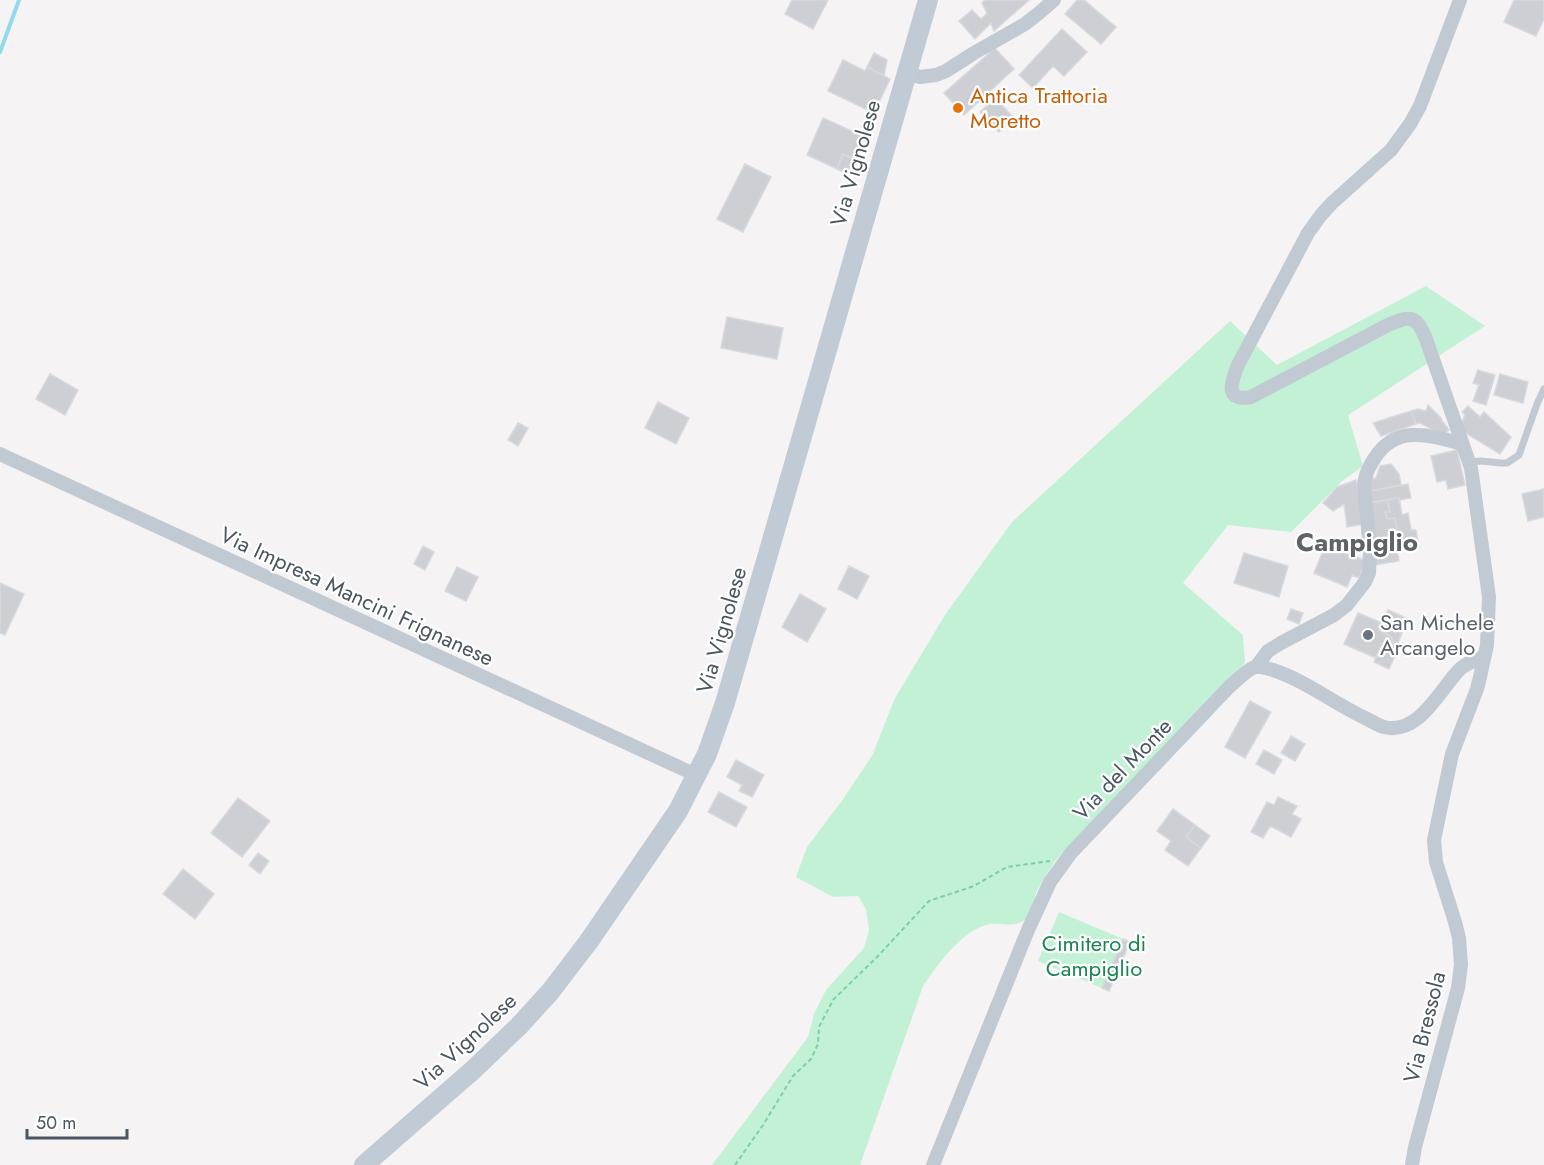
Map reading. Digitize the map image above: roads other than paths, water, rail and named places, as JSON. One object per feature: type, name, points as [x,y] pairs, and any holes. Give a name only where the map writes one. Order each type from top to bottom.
[{"type":"main road","name":"Via Vignolese","points":[[364,1165],[473,1070],[519,1026],[550,992],[589,941],[678,811],[707,754],[725,703],[927,0]]},
{"type":"street","points":[[907,73],[920,77],[946,71],[974,52],[1025,24],[1054,0]]},
{"type":"street","name":"Via Bressola","points":[[1412,1165],[1458,988],[1461,965],[1457,930],[1437,870],[1434,840],[1452,754],[1477,688],[1488,628],[1487,578],[1468,462],[1423,333],[1415,321],[1400,320],[1388,325],[1251,397],[1243,399],[1236,397],[1232,393],[1231,386],[1238,365],[1308,233],[1332,203],[1391,150],[1410,124],[1420,106],[1460,0]]},
{"type":"street","name":"Via del Monte","points":[[933,1165],[1028,930],[1050,882],[1063,864],[1230,686],[1256,667],[1268,651],[1334,615],[1351,600],[1365,582],[1370,573],[1370,551],[1364,477],[1379,451],[1387,443],[1416,434],[1462,444]]},
{"type":"street","name":"Via Impresa Mancini Frignanese","points":[[0,454],[696,775]]},
{"type":"street","points":[[1256,667],[1291,676],[1384,727],[1398,728],[1417,719],[1434,703],[1467,663],[1484,657]]},
{"type":"lane","points":[[1468,462],[1507,463],[1519,455],[1544,389]]},
{"type":"waterway","points":[[0,52],[19,0]]},
{"type":"place","name":"Antica Trattoria Moretto","points":[[958,108]]},
{"type":"place","name":"San Michele Arcangelo","points":[[1368,635]]},
{"type":"district","name":"Campiglio","points":[[1357,542]]},
{"type":"park label","name":"Cimitero di Campiglio","points":[[1094,956]]}]
